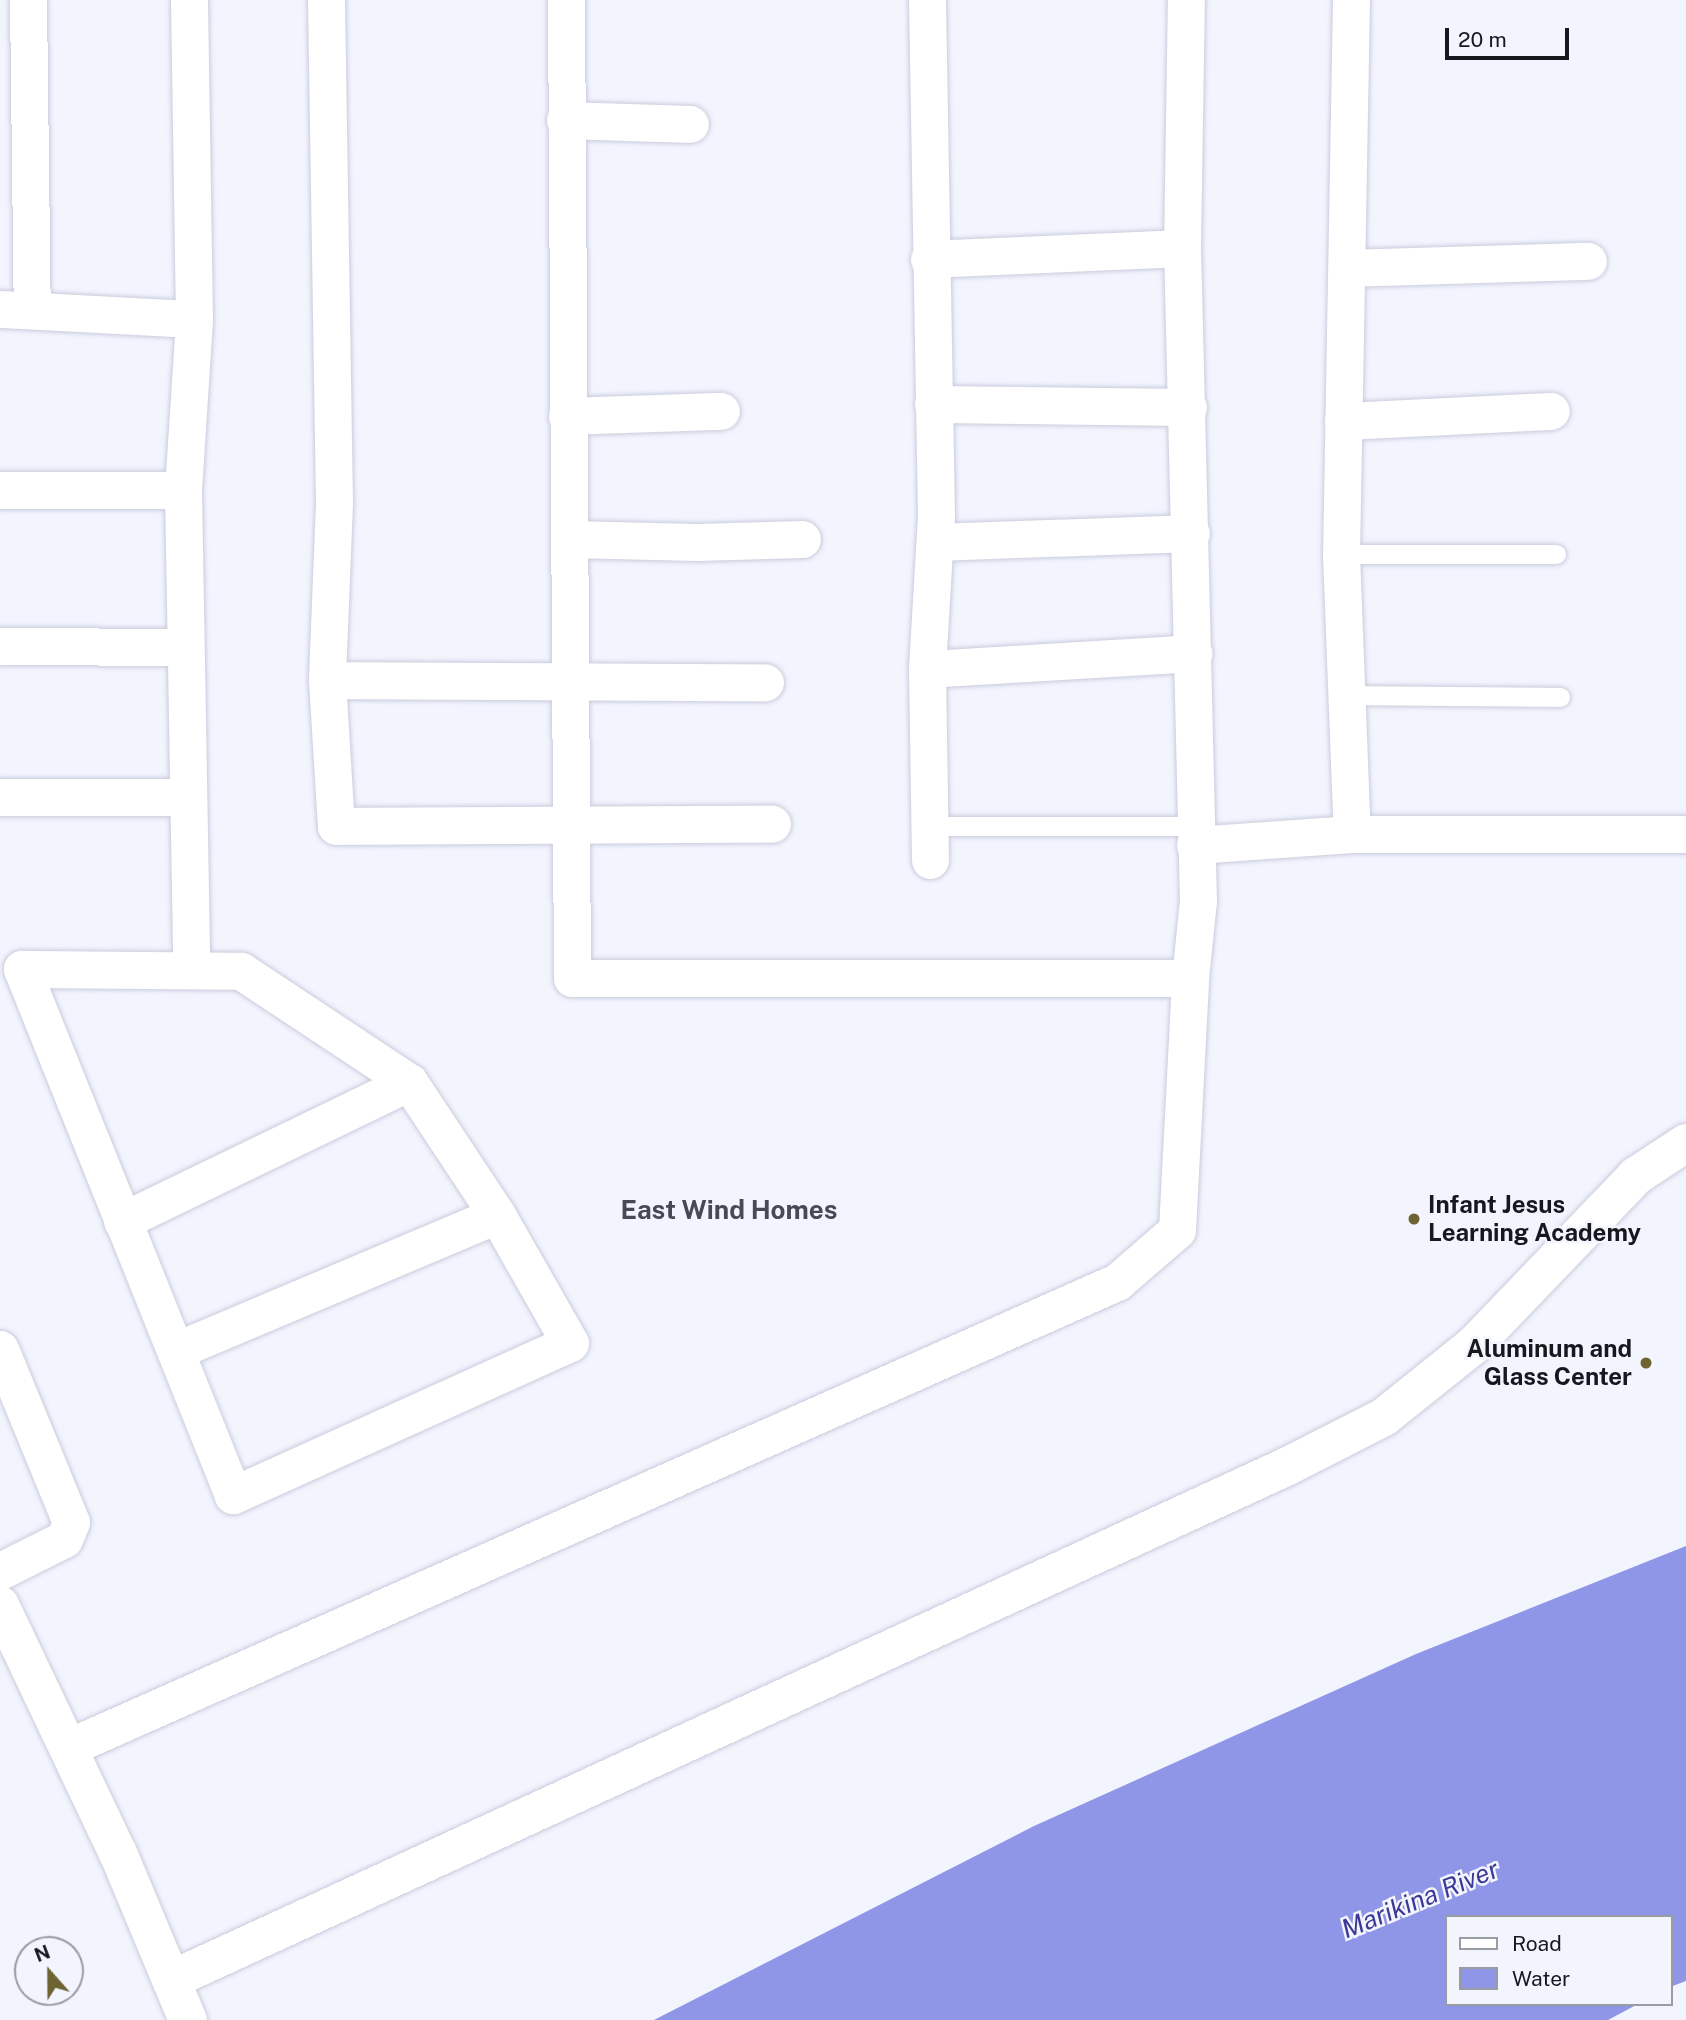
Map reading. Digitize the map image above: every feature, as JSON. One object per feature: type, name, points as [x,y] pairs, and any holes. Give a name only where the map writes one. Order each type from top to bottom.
[{"type":"street","points":[[28,0],[16,309],[194,319]]},
{"type":"street","points":[[189,0],[194,319],[183,490],[191,970]]},
{"type":"street","points":[[326,0],[334,503],[327,680],[336,826],[772,824]]},
{"type":"street","points":[[566,0],[572,978],[1190,978]]},
{"type":"street","points":[[927,0],[935,542],[928,669],[930,843]]},
{"type":"street","points":[[69,1747],[1117,1282],[1177,1230],[1190,978],[1198,901],[1194,836],[1195,653],[1182,248],[1186,0]]},
{"type":"street","points":[[1351,0],[1341,554],[1352,834]]},
{"type":"street","points":[[565,120],[690,124]]},
{"type":"street","points":[[929,258],[1182,248]]},
{"type":"street","points":[[1347,268],[1588,261]]},
{"type":"street","points":[[933,404],[1188,407]]},
{"type":"street","points":[[568,416],[721,411]]},
{"type":"street","points":[[1343,421],[1551,411]]},
{"type":"street","points":[[0,490],[183,490]]},
{"type":"street","points":[[935,542],[1191,533]]},
{"type":"street","points":[[569,539],[696,542],[802,539]]},
{"type":"street","points":[[0,646],[184,647]]},
{"type":"street","points":[[928,669],[1195,653]]},
{"type":"street","points":[[327,680],[572,679],[765,682]]},
{"type":"street","points":[[0,797],[188,797]]},
{"type":"street","points":[[1194,836],[1686,834]]},
{"type":"street","points":[[11,965],[191,970],[241,971],[409,1082],[497,1215],[570,1343],[233,1495],[177,1350],[11,965]]},
{"type":"street","points":[[122,1221],[409,1082]]},
{"type":"street","points":[[171,1980],[1286,1467],[1384,1417],[1474,1345],[1610,1200],[1686,1143]]},
{"type":"street","points":[[177,1350],[497,1215]]},
{"type":"street","points":[[0,1349],[71,1522],[64,1539],[0,1572]]},
{"type":"street","points":[[0,1605],[69,1747],[188,2020]]},
{"type":"lane","points":[[1341,554],[1556,554]]},
{"type":"lane","points":[[1346,695],[1560,697]]},
{"type":"lane","points":[[930,843],[1194,836]]},
{"type":"water","name":"Marikina River","points":[[1686,1546],[1686,1981],[1672,1986],[1672,1915],[1444,1915],[1444,2006],[1634,2006],[1608,2020],[654,2020],[1034,1826],[1416,1654]]},
{"type":"place","name":"Infant Jesus Learning Academy","points":[[1414,1219]]},
{"type":"place","name":"Aluminum and Glass Center","points":[[1646,1363]]},
{"type":"district","name":"East Wind Homes","points":[[729,1210]]}]
